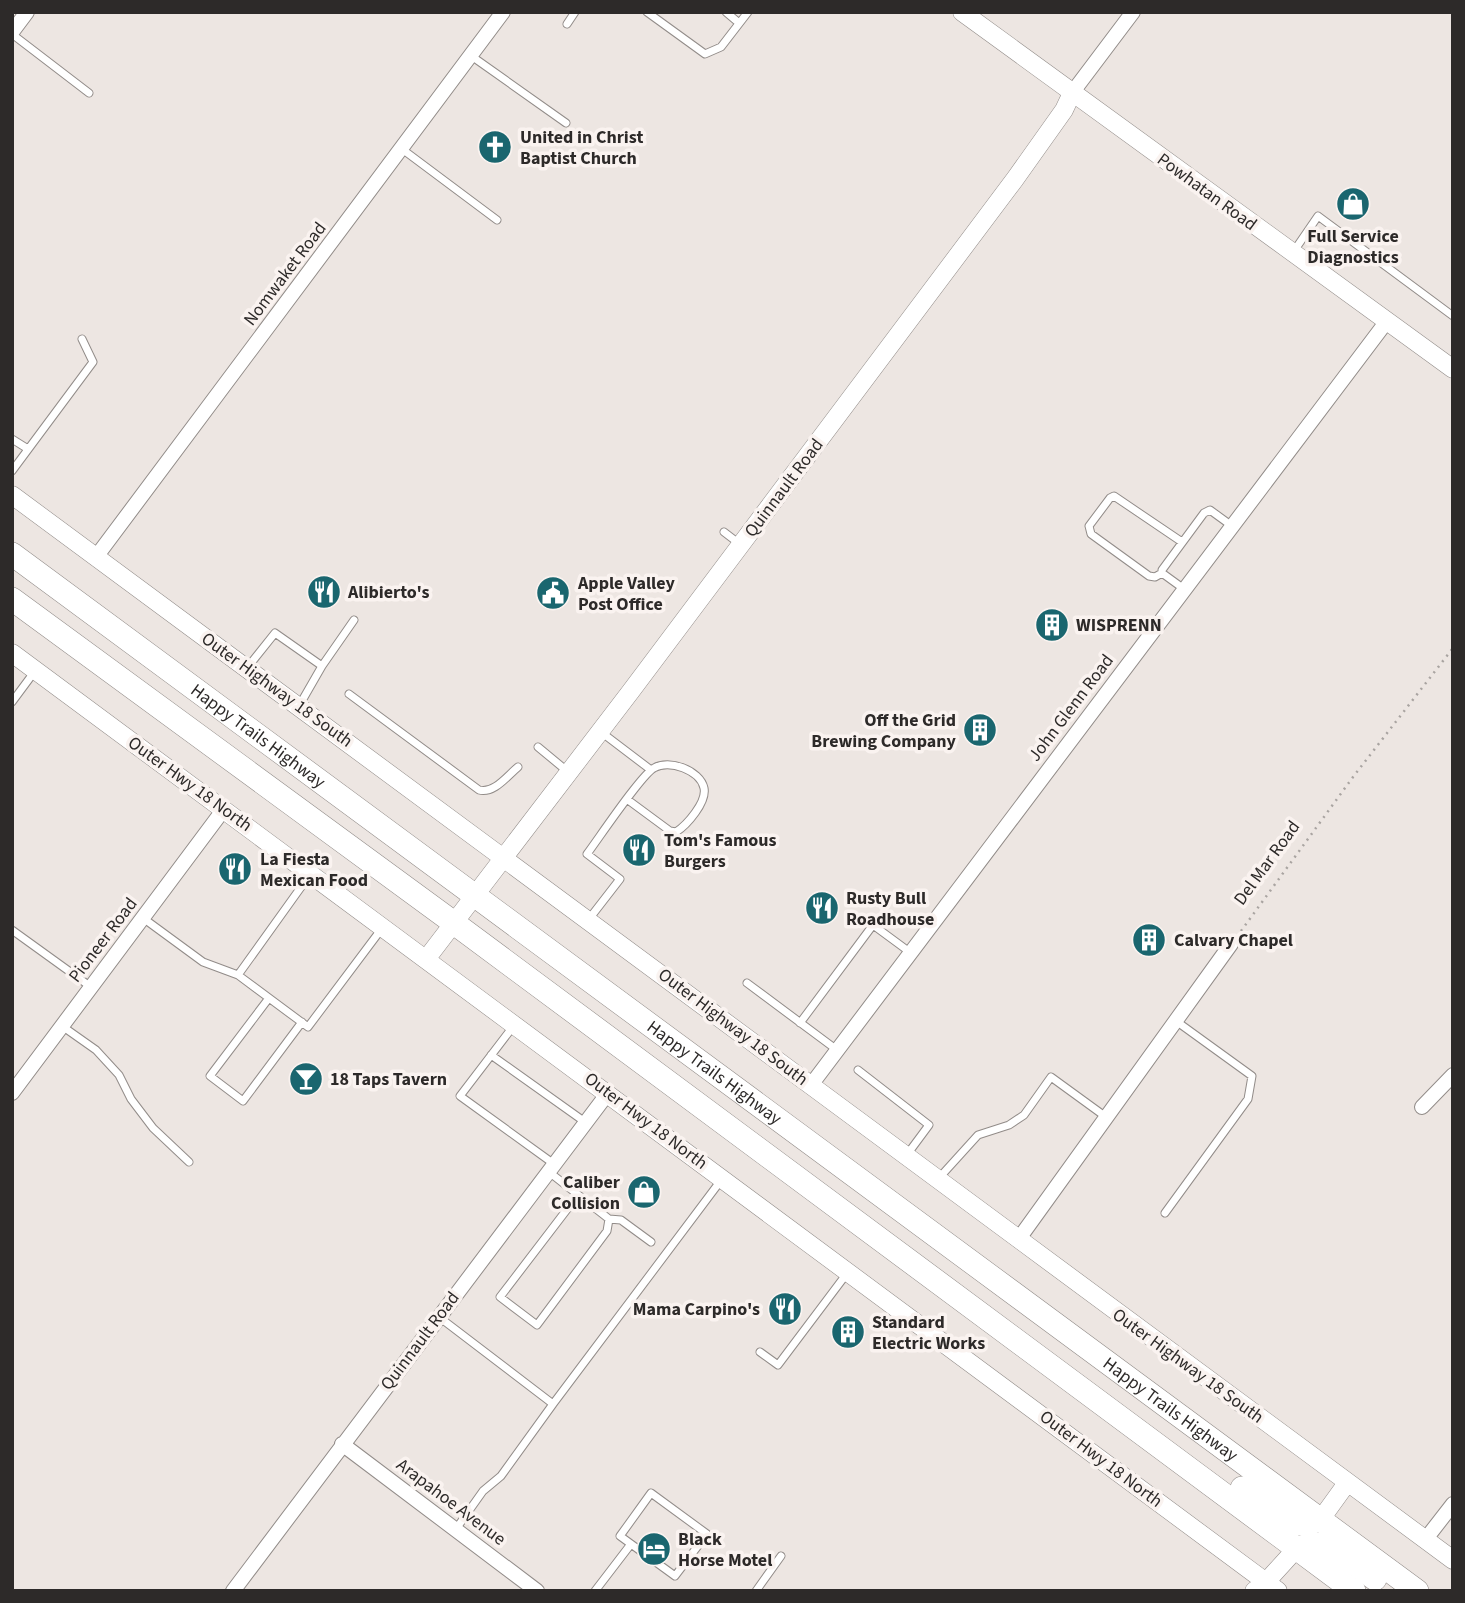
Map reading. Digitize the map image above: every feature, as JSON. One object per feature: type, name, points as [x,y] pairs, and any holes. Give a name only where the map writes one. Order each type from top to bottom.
[{"type":"main road","name":"Happy Trails Highway","points":[[12,554],[1417,1591]]},
{"type":"main road","name":"Happy Trails Highway","points":[[12,599],[454,923],[1354,1591]]},
{"type":"main road","points":[[1138,1429],[1168,1435],[1292,1524],[1308,1524],[1321,1519]]},
{"type":"main road","points":[[1296,1549],[1311,1544],[1327,1544],[1392,1591]]},
{"type":"street","points":[[12,33],[27,12]]},
{"type":"street","name":"Nomwaket Road","points":[[96,557],[503,12]]},
{"type":"street","name":"Powhatan Road","points":[[962,12],[1453,369]]},
{"type":"street","name":"Quinnault Road","points":[[427,958],[476,897],[1022,169],[1065,110],[1072,93],[1133,12]]},
{"type":"street","name":"John Glenn Road","points":[[811,1085],[1387,321]]},
{"type":"street","name":"Outer Highway 18 South","points":[[12,495],[1453,1560]]},
{"type":"street","name":"Outer Hwy 18 North","points":[[12,653],[849,1272],[1266,1588]]},
{"type":"street","name":"Pioneer Road","points":[[12,1093],[224,809]]},
{"type":"street","points":[[1018,1240],[1231,944]]},
{"type":"street","points":[[1422,1107],[1453,1075]]},
{"type":"street","name":"Quinnault Road","points":[[233,1591],[608,1093]]},
{"type":"street","name":"Arapahoe Avenue","points":[[342,1444],[537,1591]]},
{"type":"street","points":[[1321,1519],[1347,1483]]},
{"type":"street","points":[[1425,1540],[1453,1504]]},
{"type":"street","points":[[1266,1588],[1296,1549]]},
{"type":"lane","points":[[567,24],[575,12]]},
{"type":"lane","points":[[647,12],[705,54],[720,47],[748,12]]},
{"type":"lane","points":[[726,12],[739,23]]},
{"type":"lane","points":[[12,33],[89,93]]},
{"type":"lane","points":[[470,55],[566,123]]},
{"type":"lane","points":[[402,149],[497,220]]},
{"type":"lane","points":[[1292,254],[1318,216],[1453,316]]},
{"type":"lane","points":[[12,471],[93,362],[82,339]]},
{"type":"lane","points":[[12,439],[28,449]]},
{"type":"lane","points":[[1182,542],[1118,497],[1110,498],[1089,526],[1091,534],[1149,576],[1155,577],[1162,573],[1207,510],[1232,526]]},
{"type":"lane","points":[[724,532],[741,545]]},
{"type":"lane","points":[[1162,573],[1185,589]]},
{"type":"lane","points":[[299,706],[322,666],[354,620]]},
{"type":"lane","points":[[247,668],[275,633],[322,666]]},
{"type":"lane","points":[[12,702],[35,670]]},
{"type":"lane","points":[[349,694],[479,790],[492,789],[518,767]]},
{"type":"lane","points":[[601,731],[651,770]]},
{"type":"lane","points":[[538,747],[569,773]]},
{"type":"lane","points":[[588,920],[620,878],[587,854],[628,800],[651,770],[663,764],[684,768],[702,783],[705,791],[699,806],[676,832],[670,831],[628,800]]},
{"type":"lane","points":[[238,975],[311,873]]},
{"type":"lane","points":[[143,918],[203,962],[238,975],[308,1027],[384,927]]},
{"type":"lane","points":[[800,1023],[873,925],[911,953]]},
{"type":"lane","points":[[12,930],[91,988]]},
{"type":"lane","points":[[747,983],[837,1051]]},
{"type":"lane","points":[[269,998],[210,1076],[243,1101],[302,1022]]},
{"type":"lane","points":[[1165,1213],[1248,1099],[1252,1076],[1176,1021]]},
{"type":"lane","points":[[515,1024],[460,1096],[551,1168],[578,1195],[609,1219],[621,1220],[651,1242]]},
{"type":"lane","points":[[62,1026],[96,1051],[119,1075],[131,1099],[153,1128],[189,1163]]},
{"type":"lane","points":[[491,1055],[585,1122]]},
{"type":"lane","points":[[858,1070],[929,1125],[906,1157]]},
{"type":"lane","points":[[937,1180],[965,1146],[978,1135],[1009,1125],[1024,1115],[1051,1077],[1107,1117]]},
{"type":"lane","points":[[455,1530],[484,1491],[501,1476],[722,1178]]},
{"type":"lane","points":[[578,1195],[500,1297],[537,1325],[607,1231],[609,1219]]},
{"type":"lane","points":[[760,1352],[778,1365],[849,1272]]},
{"type":"lane","points":[[438,1317],[553,1404]]},
{"type":"lane","points":[[651,1493],[707,1534],[675,1576],[631,1544],[620,1535],[651,1493]]},
{"type":"lane","points":[[596,1591],[631,1544]]},
{"type":"lane","points":[[756,1591],[781,1556]]},
{"type":"path","name":"Del Mar Road","points":[[1231,944],[1353,777],[1453,648]]},
{"type":"place","name":"United in Christ Baptist Church","points":[[495,147]]},
{"type":"place","name":"Full Service Diagnostics","points":[[1353,204]]},
{"type":"place","name":"Alibierto's","points":[[324,592]]},
{"type":"place","name":"Apple Valley Post Office","points":[[553,593]]},
{"type":"place","name":"WISPRENN","points":[[1052,625]]},
{"type":"place","name":"Off the Grid Brewing Company","points":[[980,730]]},
{"type":"place","name":"Tom's Famous Burgers","points":[[639,850]]},
{"type":"place","name":"La Fiesta Mexican Food","points":[[235,869]]},
{"type":"place","name":"Rusty Bull Roadhouse","points":[[822,908]]},
{"type":"place","name":"Calvary Chapel","points":[[1149,940]]},
{"type":"place","name":"18 Taps Tavern","points":[[306,1079]]},
{"type":"place","name":"Caliber Collision","points":[[644,1192]]},
{"type":"place","name":"Mama Carpino's","points":[[785,1309]]},
{"type":"place","name":"Standard Electric Works","points":[[848,1332]]},
{"type":"place","name":"Black Horse Motel","points":[[654,1549]]}]
